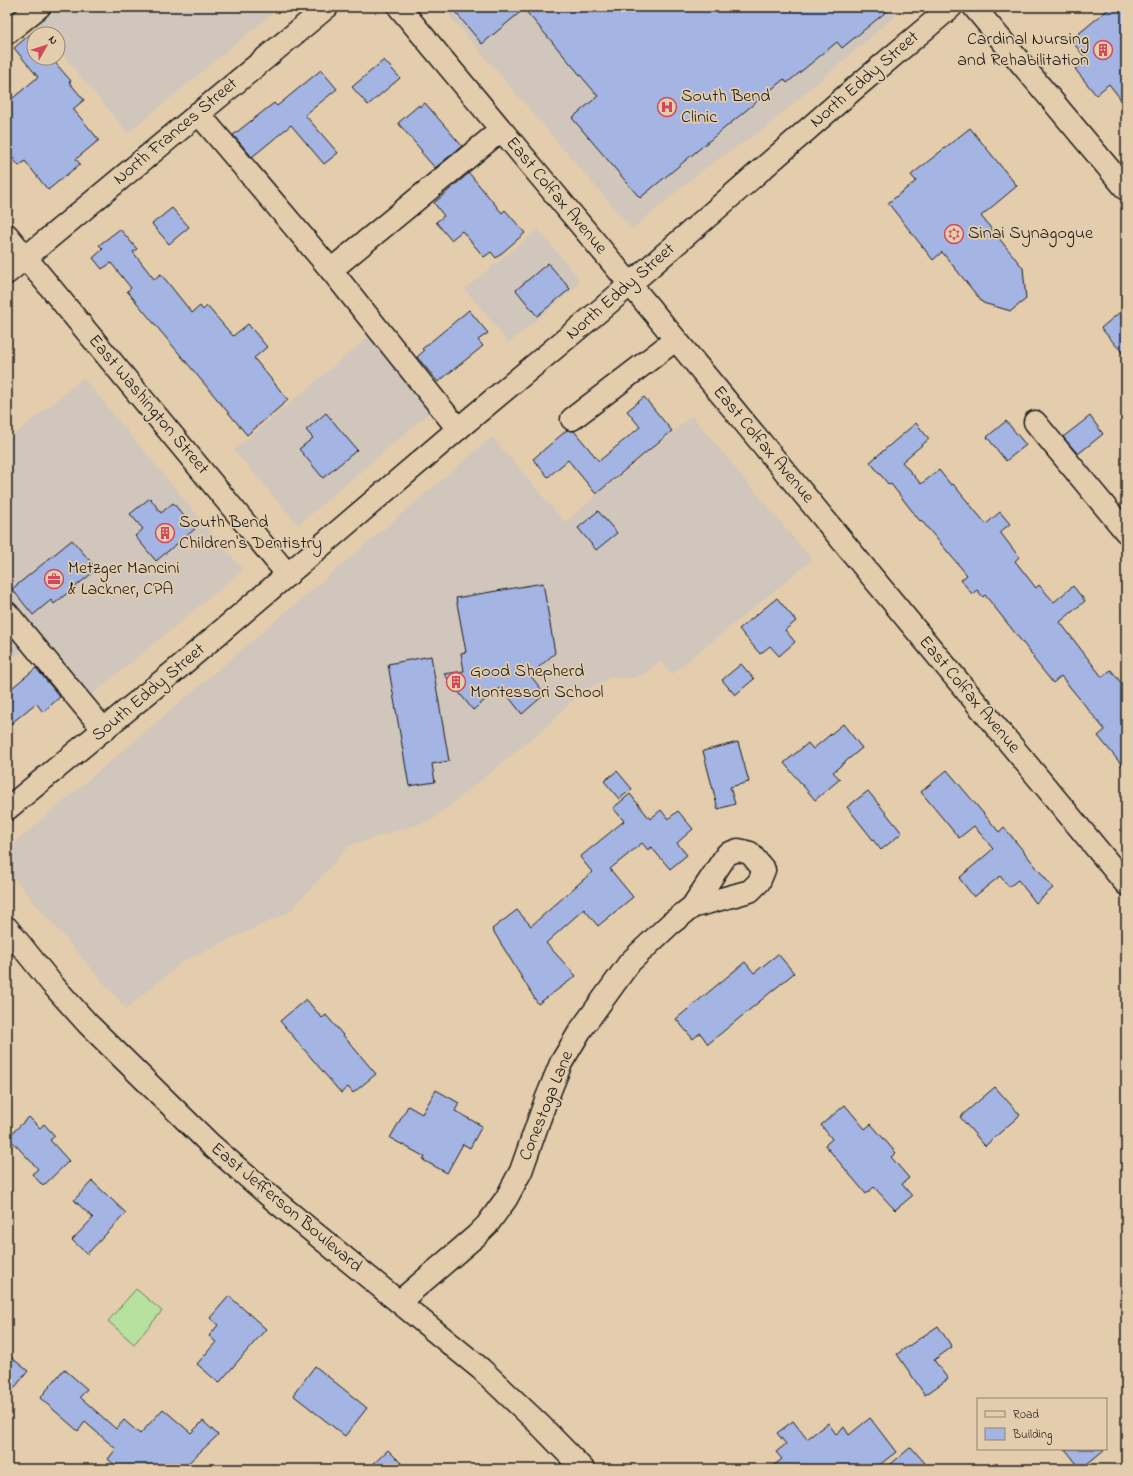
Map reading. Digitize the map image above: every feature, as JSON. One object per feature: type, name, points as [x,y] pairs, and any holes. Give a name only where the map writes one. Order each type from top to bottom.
[{"type":"street","points":[[7,33],[39,7]]},
{"type":"street","name":"North Frances Street","points":[[7,273],[327,7]]},
{"type":"street","name":"East Colfax Avenue","points":[[399,7],[1126,884]]},
{"type":"street","name":"North Eddy Street","points":[[288,575],[630,284],[849,93],[951,7]]},
{"type":"street","points":[[974,7],[1126,189]]},
{"type":"street","points":[[198,113],[331,270],[458,429]]},
{"type":"street","points":[[331,270],[501,130]]},
{"type":"street","name":"East Washington Street","points":[[7,234],[288,575]]},
{"type":"street","points":[[572,419],[676,340]]},
{"type":"street","points":[[1035,422],[1126,532]]},
{"type":"street","name":"South Eddy Street","points":[[7,808],[104,730],[288,575]]},
{"type":"street","points":[[7,613],[104,730]]},
{"type":"street","name":"Conestoga Lane","points":[[399,1302],[476,1236],[506,1199],[521,1171],[546,1100],[561,1063],[580,1031],[630,962],[670,924],[692,908]]},
{"type":"street","name":"East Jefferson Boulevard","points":[[7,928],[52,984],[88,1024],[192,1127],[274,1200],[481,1369],[551,1435],[583,1469]]},
{"type":"shaded area","points":[[44,7],[280,7],[128,133],[66,59],[66,26],[39,26],[32,17]]},
{"type":"shaded area","name":"South Bend Clinic","points":[[442,7],[900,7],[895,16],[765,128],[704,169],[632,229]]},
{"type":"shaded area","points":[[538,229],[578,278],[577,286],[509,343],[465,289]]},
{"type":"shaded area","points":[[373,333],[435,408],[298,525],[234,450]]},
{"type":"shaded area","points":[[83,378],[243,570],[88,698],[7,601],[7,441]]},
{"type":"shaded area","points":[[692,416],[812,560],[672,674],[661,661],[644,674],[631,678],[610,678],[582,691],[545,728],[432,820],[350,845],[289,912],[185,960],[126,1009],[7,870],[7,849],[492,437],[565,522]]},
{"type":"shaded area","points":[[7,621],[28,646],[7,664]]},
{"type":"green space","points":[[136,1289],[162,1311],[134,1344],[108,1321]]},
{"type":"building","name":"South Bend Clinic","points":[[451,7],[892,7],[842,48],[837,42],[787,83],[784,79],[640,198],[572,118],[598,96],[524,9],[482,44]]},
{"type":"building","name":"Cardinal Nursing and Rehabilitation","points":[[1111,7],[1126,7],[1126,106],[1109,84],[1096,95],[1075,69],[1087,60],[1071,40]]},
{"type":"building","points":[[26,38],[26,62],[14,48]]},
{"type":"building","points":[[384,60],[400,78],[368,105],[352,87]]},
{"type":"building","points":[[29,66],[58,66],[71,81],[69,82],[84,100],[73,109],[99,140],[76,159],[80,164],[48,190],[25,161],[19,166],[7,151],[7,103],[38,77]]},
{"type":"building","points":[[321,70],[337,89],[305,115],[338,153],[324,164],[291,125],[252,157],[233,135],[274,103],[277,106]]},
{"type":"building","points":[[425,103],[462,146],[435,168],[398,123],[419,105],[420,107]]},
{"type":"building","name":"Sinai Synagogue","points":[[970,128],[1017,186],[981,216],[1023,268],[1026,299],[1011,311],[983,303],[942,252],[933,260],[888,203],[916,181],[911,175]]},
{"type":"building","points":[[469,173],[502,213],[505,210],[525,233],[496,258],[491,252],[484,257],[462,231],[451,240],[436,222],[444,216],[434,203]]},
{"type":"building","points":[[172,208],[189,227],[169,244],[152,224]]},
{"type":"building","points":[[120,229],[137,249],[133,252],[154,279],[161,274],[192,313],[200,306],[203,310],[207,306],[233,336],[248,324],[267,347],[254,358],[288,400],[247,435],[127,291],[131,288],[111,263],[102,269],[93,258],[103,249],[99,245]]},
{"type":"building","points":[[548,263],[570,289],[537,316],[516,290]]},
{"type":"building","points":[[1126,307],[1126,357],[1101,328]]},
{"type":"building","points":[[469,310],[488,333],[478,340],[483,346],[438,382],[417,357],[424,351],[422,349]]},
{"type":"building","points":[[644,397],[672,431],[596,494],[568,460],[548,477],[533,459],[567,430],[574,431],[599,461],[640,427],[627,411]]},
{"type":"building","points":[[326,413],[357,450],[323,478],[299,449],[313,438],[306,430]]},
{"type":"building","points":[[1090,416],[1103,434],[1078,454],[1063,437]]},
{"type":"building","points":[[1006,421],[1026,445],[1006,461],[987,437]]},
{"type":"building","points":[[916,423],[929,439],[902,462],[921,484],[939,470],[951,485],[953,484],[986,524],[1000,512],[1010,524],[1000,532],[1019,557],[1015,561],[1036,588],[1039,585],[1054,602],[1073,586],[1085,601],[1060,622],[1102,677],[1111,670],[1126,689],[1126,770],[1098,736],[1105,730],[1061,676],[1053,683],[985,595],[983,597],[977,590],[972,594],[961,580],[967,575],[921,520],[920,521],[891,484],[889,485],[870,462]]},
{"type":"building","name":"South Bend Children's Dentistry","points":[[150,498],[161,513],[173,503],[195,529],[156,561],[135,536],[143,529],[130,514]]},
{"type":"building","points":[[598,511],[617,533],[596,550],[578,528]]},
{"type":"building","name":"Metzger Mancini & Lackner, CPA","points":[[72,540],[97,569],[54,604],[51,600],[33,615],[12,589]]},
{"type":"building","name":"Good Shepherd Montessori School","points":[[543,583],[555,653],[530,675],[545,694],[522,714],[501,687],[473,710],[444,674],[464,671],[461,653],[466,652],[456,598]]},
{"type":"building","points":[[777,598],[796,621],[785,630],[795,642],[779,656],[770,646],[760,654],[739,629]]},
{"type":"building","points":[[431,656],[449,761],[432,764],[435,782],[409,786],[388,664]]},
{"type":"building","points":[[741,664],[754,679],[735,695],[722,680]]},
{"type":"building","points":[[36,668],[60,697],[43,712],[36,703],[7,727],[7,692]]},
{"type":"building","points":[[843,724],[862,748],[833,772],[840,779],[815,800],[784,763],[808,743],[813,749]]},
{"type":"building","points":[[738,742],[749,782],[730,787],[735,804],[718,809],[703,751]]},
{"type":"building","points":[[947,770],[999,832],[1004,827],[1053,888],[1036,903],[1018,880],[1009,887],[1000,876],[974,897],[959,878],[993,849],[974,826],[959,838],[921,792]]},
{"type":"building","points":[[617,771],[632,789],[619,799],[604,781]]},
{"type":"building","points":[[868,791],[902,833],[881,850],[847,807]]},
{"type":"building","points":[[630,794],[650,819],[661,810],[668,819],[678,811],[693,829],[677,843],[687,855],[670,869],[651,847],[648,850],[642,843],[610,869],[633,897],[598,926],[584,909],[546,943],[576,976],[538,1004],[492,929],[517,910],[531,926],[592,872],[580,857],[624,821],[613,808]]},
{"type":"building","points":[[778,954],[794,973],[708,1044],[700,1033],[693,1039],[676,1019],[745,962],[754,973]]},
{"type":"building","points":[[306,999],[322,1018],[326,1015],[376,1074],[353,1093],[348,1087],[341,1093],[280,1021]]},
{"type":"building","points":[[995,1087],[1020,1115],[985,1146],[960,1117]]},
{"type":"building","points":[[436,1090],[459,1103],[455,1111],[482,1126],[470,1148],[463,1144],[447,1173],[423,1160],[425,1157],[390,1138],[408,1106],[422,1114]]},
{"type":"building","points":[[845,1105],[865,1129],[871,1124],[896,1153],[891,1157],[909,1178],[902,1184],[912,1196],[895,1210],[874,1187],[866,1194],[825,1145],[832,1139],[821,1125]]},
{"type":"building","points":[[29,1117],[40,1128],[44,1124],[55,1136],[50,1140],[69,1161],[43,1186],[32,1174],[38,1169],[8,1137]]},
{"type":"building","points":[[92,1181],[126,1213],[87,1254],[72,1240],[93,1218],[74,1200]]},
{"type":"building","points":[[229,1296],[266,1329],[219,1383],[197,1364],[216,1342],[209,1336],[218,1325],[210,1318]]},
{"type":"building","points":[[938,1326],[952,1347],[934,1360],[948,1379],[925,1395],[897,1354]]},
{"type":"building","points":[[7,1354],[28,1371],[7,1397]]},
{"type":"building","points":[[315,1366],[367,1408],[345,1436],[293,1395]]},
{"type":"building","points":[[64,1369],[87,1389],[80,1397],[116,1429],[124,1420],[140,1434],[163,1409],[191,1433],[203,1421],[218,1435],[182,1469],[119,1469],[108,1459],[116,1449],[85,1422],[78,1431],[40,1398]]},
{"type":"building","points":[[870,1418],[896,1452],[874,1469],[769,1469],[782,1459],[776,1452],[786,1444],[777,1433],[793,1421],[807,1439],[828,1423],[836,1434],[844,1427],[849,1435]]},
{"type":"building","points":[[911,1447],[930,1469],[885,1469]]},
{"type":"building","points":[[388,1450],[407,1469],[368,1469]]},
{"type":"building","points":[[1066,1450],[1104,1450],[1081,1469]]},
{"type":"place","name":"Cardinal Nursing and Rehabilitation","points":[[1103,50]]},
{"type":"place","name":"South Bend Clinic","points":[[667,107]]},
{"type":"place","name":"Sinai Synagogue","points":[[954,234]]},
{"type":"place","name":"South Bend Children's Dentistry","points":[[165,533]]},
{"type":"place","name":"Metzger Mancini & Lackner, CPA","points":[[54,579]]},
{"type":"place","name":"Good Shepherd Montessori School","points":[[456,682]]}]
